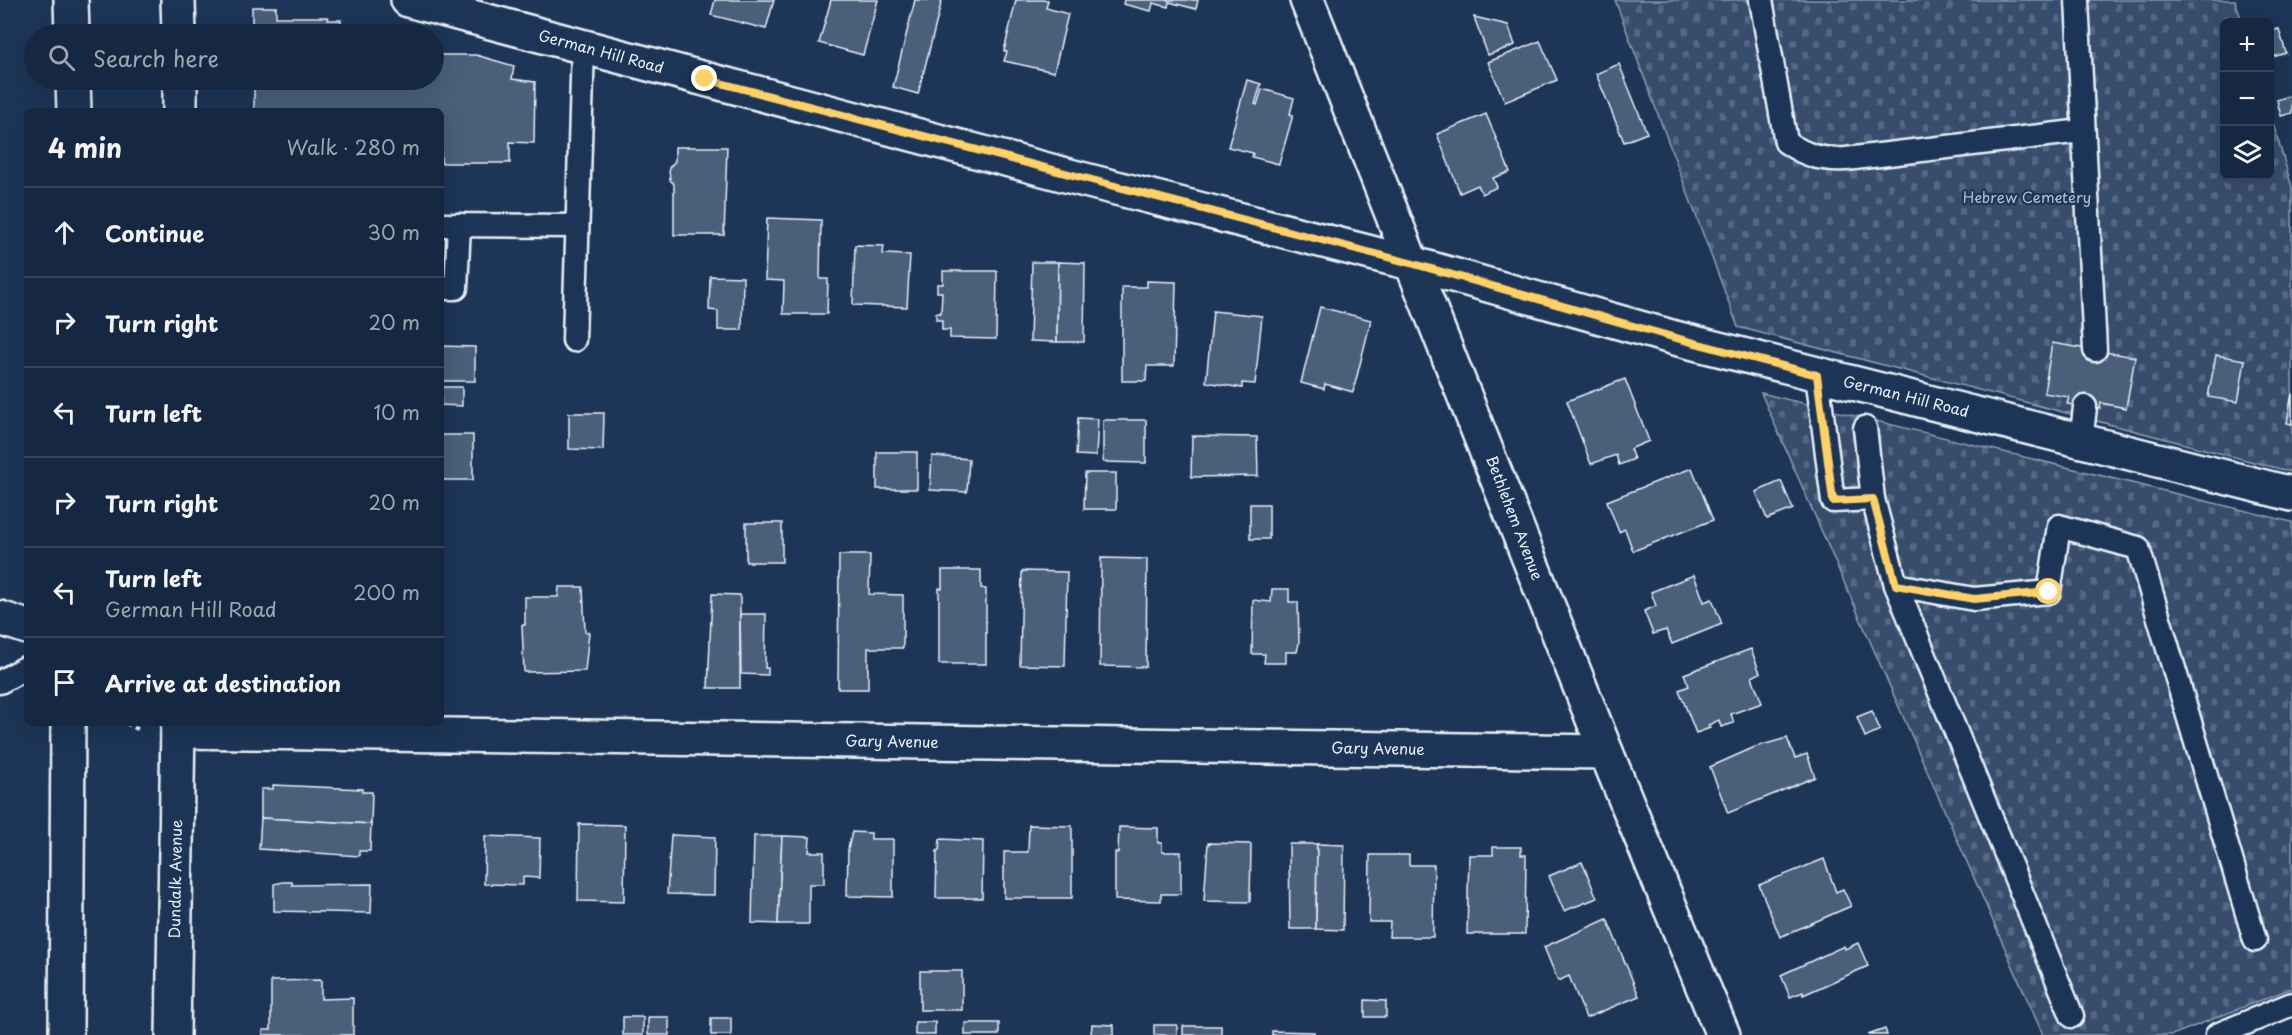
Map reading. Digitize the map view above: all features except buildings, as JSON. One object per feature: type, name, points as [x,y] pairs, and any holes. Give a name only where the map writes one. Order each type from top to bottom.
[{"type":"street","points":[[71,0],[72,24]]},
{"type":"street","points":[[178,0],[179,24]]},
{"type":"street","name":"German Hill Road","points":[[408,0],[1414,264],[1817,375],[2292,494]]},
{"type":"street","name":"Bethlehem Avenue","points":[[1307,0],[1414,264],[1606,752],[1723,1035]]},
{"type":"street","points":[[73,90],[74,108]]},
{"type":"street","points":[[180,90],[180,108]]},
{"type":"street","points":[[0,618],[24,626]]},
{"type":"street","points":[[66,1035],[68,726]]},
{"type":"street","name":"Gary Avenue","points":[[178,727],[1606,752]]},
{"type":"street","name":"Dundalk Avenue","points":[[173,1035],[178,727]]},
{"type":"lane","points":[[1761,0],[1786,142],[1801,152],[1824,160],[1846,159],[2082,131]]},
{"type":"lane","points":[[2077,0],[2095,350]]},
{"type":"lane","points":[[574,340],[583,47]]},
{"type":"lane","points":[[444,288],[456,288],[450,225],[576,226]]},
{"type":"lane","points":[[1817,375],[1833,501],[1873,499]]},
{"type":"lane","points":[[2081,442],[2085,407]]},
{"type":"lane","points":[[1865,428],[1873,499],[1896,585],[2072,1016]]},
{"type":"lane","points":[[1896,585],[1974,599],[2049,592],[2059,526],[2138,548],[2255,940]]},
{"type":"lane","points":[[0,682],[24,669]]},
{"type":"lane","points":[[2217,1035],[2292,1004]]},
{"type":"green space","name":"Hebrew Cemetery","points":[[1615,0],[2235,0],[2241,18],[2220,18],[2220,180],[2274,180],[2274,126],[2292,187],[2292,472],[1738,327]]},
{"type":"green space","points":[[1761,393],[2292,522],[2292,988],[2172,1035],[2043,1035]]},
{"type":"route","points":[[705,79],[1081,179],[1414,264],[1817,375],[1833,501],[1873,499],[1896,585],[1974,599],[2049,592]]}]
